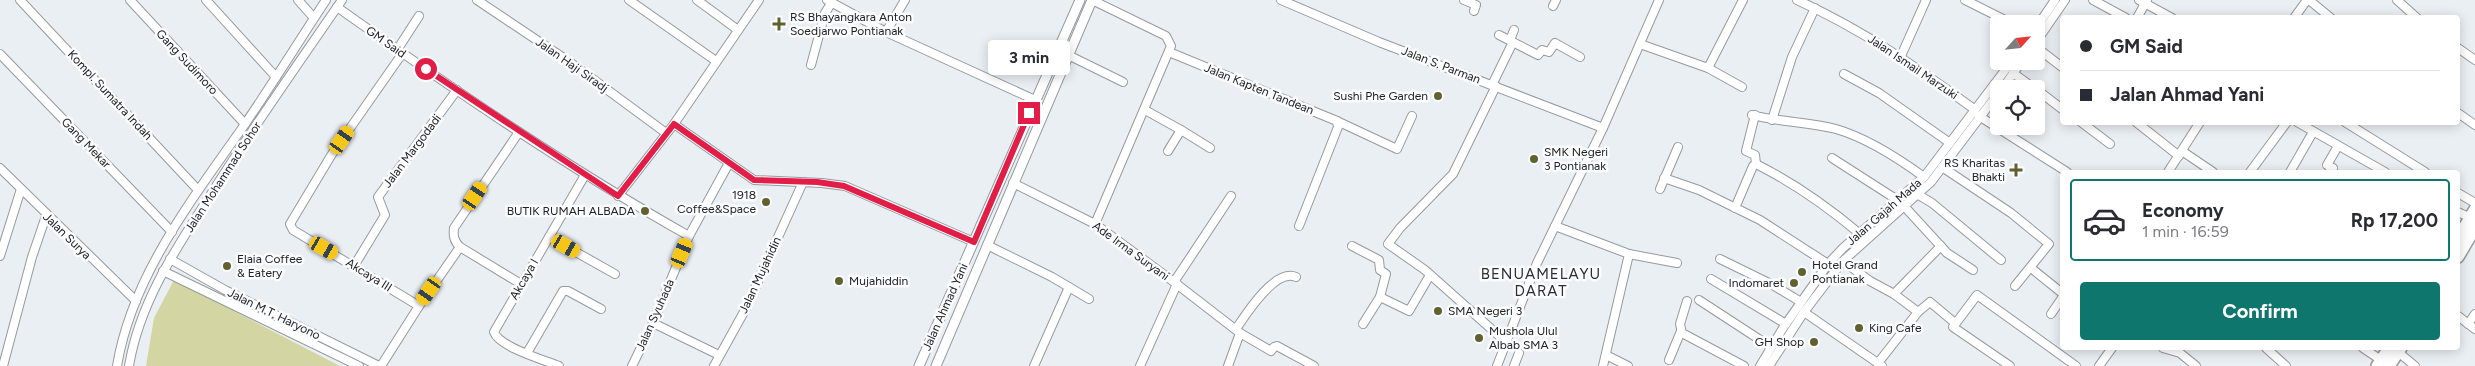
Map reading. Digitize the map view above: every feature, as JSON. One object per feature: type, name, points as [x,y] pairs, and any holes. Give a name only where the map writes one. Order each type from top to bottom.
[{"type":"highway","points":[[2460,236],[2474,219]]},
{"type":"highway","points":[[2460,252],[2474,219]]},
{"type":"highway","points":[[2382,364],[2395,350]]},
{"type":"main road","name":"Jalan Ahmad Yani","points":[[919,366],[1080,0]]},
{"type":"main road","name":"Jalan Ahmad Yani","points":[[936,366],[1092,0]]},
{"type":"main road","points":[[1057,50],[1068,55]]},
{"type":"main road","points":[[927,346],[942,353]]},
{"type":"street","name":"Kompl. Sumatra Indah","points":[[20,0],[198,190]]},
{"type":"street","name":"Gang Sudimoro","points":[[130,0],[245,124]]},
{"type":"street","points":[[206,0],[276,77]]},
{"type":"street","points":[[298,0],[314,18]]},
{"type":"street","name":"Jalan Mohammad Sohor","points":[[118,366],[122,340],[136,301],[172,232],[198,190],[245,124],[326,0]]},
{"type":"street","name":"Jalan Haji Siradj","points":[[477,0],[571,63],[666,133]]},
{"type":"street","points":[[629,0],[716,61]]},
{"type":"street","points":[[697,0],[738,30]]},
{"type":"street","points":[[618,196],[674,124],[758,0]]},
{"type":"street","points":[[886,32],[905,0]]},
{"type":"street","points":[[1092,0],[1166,36],[1170,42],[1169,52],[1095,224]]},
{"type":"street","name":"Jalan S. Parman","points":[[1281,0],[1379,42],[1603,128]]},
{"type":"street","points":[[1464,0],[1476,5],[1474,11]]},
{"type":"street","points":[[1497,366],[1537,263],[1603,128],[1659,0]]},
{"type":"street","points":[[1708,68],[1743,0]]},
{"type":"street","name":"Jalan Ismail Marzuki","points":[[1797,0],[1901,56],[1974,108]]},
{"type":"street","points":[[1901,56],[1926,0]]},
{"type":"street","points":[[1965,0],[1995,15]]},
{"type":"street","points":[[2045,15],[2055,0]]},
{"type":"street","points":[[2045,29],[2065,0]]},
{"type":"street","points":[[2093,0],[2120,15]]},
{"type":"street","points":[[2296,15],[2308,0],[2327,15]]},
{"type":"street","points":[[2397,0],[2414,15]]},
{"type":"street","points":[[811,65],[830,1],[886,32],[1035,100]]},
{"type":"street","points":[[2138,15],[2143,3],[2166,15]]},
{"type":"street","name":"Jalan Mohammad Sohor","points":[[129,366],[132,346],[139,326],[163,271],[229,165],[339,4]]},
{"type":"street","name":"GM Said","points":[[339,4],[400,52],[519,132],[618,196],[689,236]]},
{"type":"street","points":[[1772,120],[1792,57],[1815,8]]},
{"type":"street","points":[[400,52],[419,16]]},
{"type":"street","points":[[1506,343],[1430,274],[1388,243],[1453,174],[1494,85],[1514,30]]},
{"type":"street","points":[[1499,35],[1538,55],[1542,50],[1549,52],[1555,43],[1580,57]]},
{"type":"street","points":[[1640,44],[1708,68],[1742,87]]},
{"type":"street","points":[[2460,49],[2475,60]]},
{"type":"street","name":"Akcaya III","points":[[400,52],[307,193],[290,224],[293,230],[418,306]]},
{"type":"street","name":"Jalan Kapten Tandean","points":[[1169,52],[1337,121],[1397,149],[1412,116]]},
{"type":"street","points":[[2045,53],[2060,64]]},
{"type":"street","name":"Gang Mekar","points":[[0,54],[172,232]]},
{"type":"street","points":[[1068,55],[1123,82]]},
{"type":"street","points":[[2014,72],[2024,80]]},
{"type":"street","name":"Jalan Gajah Mada","points":[[2007,80],[2014,72]]},
{"type":"street","points":[[1844,74],[1879,93],[1950,143]]},
{"type":"street","name":"Jalan Margodadi","points":[[354,266],[385,215],[378,197],[457,90]]},
{"type":"street","name":"Jalan Gajah Mada","points":[[1769,366],[1825,283],[1843,261],[1924,177],[1974,108],[1990,96]]},
{"type":"street","points":[[2045,96],[2060,107]]},
{"type":"street","name":"Jalan Gajah Mada","points":[[1901,203],[1917,194],[1931,182],[1990,102]]},
{"type":"street","points":[[1145,110],[1210,148]]},
{"type":"street","points":[[2460,114],[2475,125]]},
{"type":"street","points":[[1756,164],[1754,155],[1746,151],[1754,115],[1772,120],[1823,126],[1849,134],[1903,162],[1924,177]]},
{"type":"street","points":[[1980,116],[2064,170]]},
{"type":"street","points":[[1299,226],[1338,128],[1337,121]]},
{"type":"street","points":[[674,124],[754,180],[844,186],[974,242]]},
{"type":"street","points":[[2084,125],[2110,144]]},
{"type":"street","points":[[2140,125],[2210,170]]},
{"type":"street","points":[[2169,170],[2198,125]]},
{"type":"street","points":[[2252,170],[2286,125]]},
{"type":"street","points":[[2302,125],[2381,170]]},
{"type":"street","points":[[2350,125],[2417,170]]},
{"type":"street","points":[[1168,151],[1181,130]]},
{"type":"street","points":[[519,132],[454,228],[454,238],[460,246],[521,284]]},
{"type":"street","points":[[2291,170],[2313,132]]},
{"type":"street","points":[[1660,189],[1678,146]]},
{"type":"street","points":[[2331,170],[2333,168],[2327,164],[2338,146]]},
{"type":"street","points":[[1832,158],[1901,203],[1948,253],[1973,270]]},
{"type":"street","points":[[220,159],[229,165]]},
{"type":"street","name":"Jalan Syuhada","points":[[632,366],[653,323],[689,236],[729,163]]},
{"type":"street","points":[[1736,208],[1753,166],[1756,164]]},
{"type":"street","points":[[1756,164],[1781,176],[1830,209],[1860,234]]},
{"type":"street","points":[[1942,167],[2011,213],[2050,246],[2015,286]]},
{"type":"street","name":"Jalan Surya","points":[[0,168],[46,216],[136,301]]},
{"type":"street","name":"Akcaya I","points":[[527,353],[501,341],[496,337],[494,331],[585,175]]},
{"type":"street","points":[[1664,178],[1699,190],[1736,208],[1776,230],[1828,264]]},
{"type":"street","name":"Jalan Mujahidin","points":[[714,366],[745,310],[803,182]]},
{"type":"street","name":"Ade Irma Suryani","points":[[1013,183],[1095,224],[1238,331],[1271,351],[1277,346],[1314,366]]},
{"type":"street","points":[[0,256],[21,189]]},
{"type":"street","points":[[1917,194],[1932,203],[2002,260]]},
{"type":"street","points":[[2460,194],[2475,203]]},
{"type":"street","points":[[1140,366],[1176,283],[1232,196]]},
{"type":"street","points":[[2460,213],[2474,219]]},
{"type":"street","points":[[2,365],[32,257],[46,216]]},
{"type":"street","name":"Jalan Gajah Mada","points":[[1760,366],[1771,346],[1828,264],[1860,234],[1887,216]]},
{"type":"street","points":[[1555,226],[1629,254],[1677,263]]},
{"type":"street","points":[[549,237],[616,274]]},
{"type":"street","points":[[987,245],[1070,287],[1089,299]]},
{"type":"street","points":[[380,366],[418,306],[460,246]]},
{"type":"street","points":[[1352,246],[1379,260],[1380,270],[1386,274],[1380,297],[1363,324]]},
{"type":"street","points":[[1894,294],[1941,246]]},
{"type":"street","points":[[1603,366],[1629,254]]},
{"type":"street","name":"Jalan M.T. Haryono","points":[[170,259],[225,290],[380,366]]},
{"type":"street","points":[[1720,259],[1759,277],[1801,302]]},
{"type":"street","points":[[1843,261],[1918,312]]},
{"type":"street","points":[[2031,268],[2060,291]]},
{"type":"street","points":[[163,271],[359,366]]},
{"type":"street","points":[[1380,297],[1409,311],[1430,274]]},
{"type":"street","points":[[1228,366],[1238,331],[1255,303],[1275,282],[1285,276],[1296,277]]},
{"type":"street","points":[[1818,278],[1825,283]]},
{"type":"street","points":[[1711,279],[1786,324]]},
{"type":"street","points":[[1034,366],[1070,287]]},
{"type":"street","points":[[219,297],[225,290]]},
{"type":"street","points":[[559,366],[527,353],[564,291],[568,291],[602,309]]},
{"type":"street","points":[[1954,324],[1975,296],[1979,295],[2076,366]]},
{"type":"street","points":[[1699,300],[1771,346]]},
{"type":"street","points":[[1669,360],[1681,331],[1680,324],[1687,301]]},
{"type":"street","points":[[2051,314],[2060,301]]},
{"type":"street","points":[[1804,312],[1880,364],[1918,312],[1928,302],[1954,324],[1954,327],[2010,366]]},
{"type":"street","points":[[2468,324],[2475,314]]},
{"type":"street","points":[[2460,318],[2475,329]]},
{"type":"street","points":[[653,323],[719,355]]},
{"type":"street","points":[[1681,331],[1744,366]]},
{"type":"street","points":[[313,343],[316,335]]},
{"type":"street","points":[[122,340],[132,346]]},
{"type":"street","points":[[2099,366],[2111,350]]},
{"type":"street","points":[[2169,350],[2180,353],[2196,366]]},
{"type":"street","points":[[2268,350],[2286,366]]},
{"type":"street","points":[[2365,350],[2382,364]]},
{"type":"street","points":[[2397,350],[2414,366]]},
{"type":"street","points":[[1514,366],[1519,353]]},
{"type":"street","points":[[1606,355],[1628,366]]},
{"type":"green space","points":[[174,280],[340,366],[146,366],[154,318]]},
{"type":"place","name":"RS Bhayangkara Anton Soedjarwo Pontianak","points":[[779,24]]},
{"type":"place","name":"Sushi Phe Garden","points":[[1438,96]]},
{"type":"place","name":"SMK Negeri 3 Pontianak","points":[[1534,159]]},
{"type":"place","name":"RS Kharitas Bhakti","points":[[2016,170]]},
{"type":"place","name":"1918 Coffee&Space","points":[[766,202]]},
{"type":"place","name":"BUTIK RUMAH ALBADA","points":[[645,211]]},
{"type":"place","name":"Elaia Coffee & Eatery","points":[[227,266]]},
{"type":"place","name":"Hotel Grand Pontianak","points":[[1802,272]]},
{"type":"place","name":"Mujahiddin","points":[[839,281]]},
{"type":"place","name":"Indomaret","points":[[1794,283]]},
{"type":"place","name":"SMA Negeri 3","points":[[1438,311]]},
{"type":"place","name":"King Cafe","points":[[1859,328]]},
{"type":"place","name":"Mushola Ulul Albab SMA 3","points":[[1479,338]]},
{"type":"place","name":"GH Shop","points":[[1814,342]]},
{"type":"district","name":"BENUAMELAYU DARAT","points":[[1541,282]]},
{"type":"route","points":[[426,69],[618,196],[674,124],[754,180],[837,184],[974,242],[1029,113]]}]
